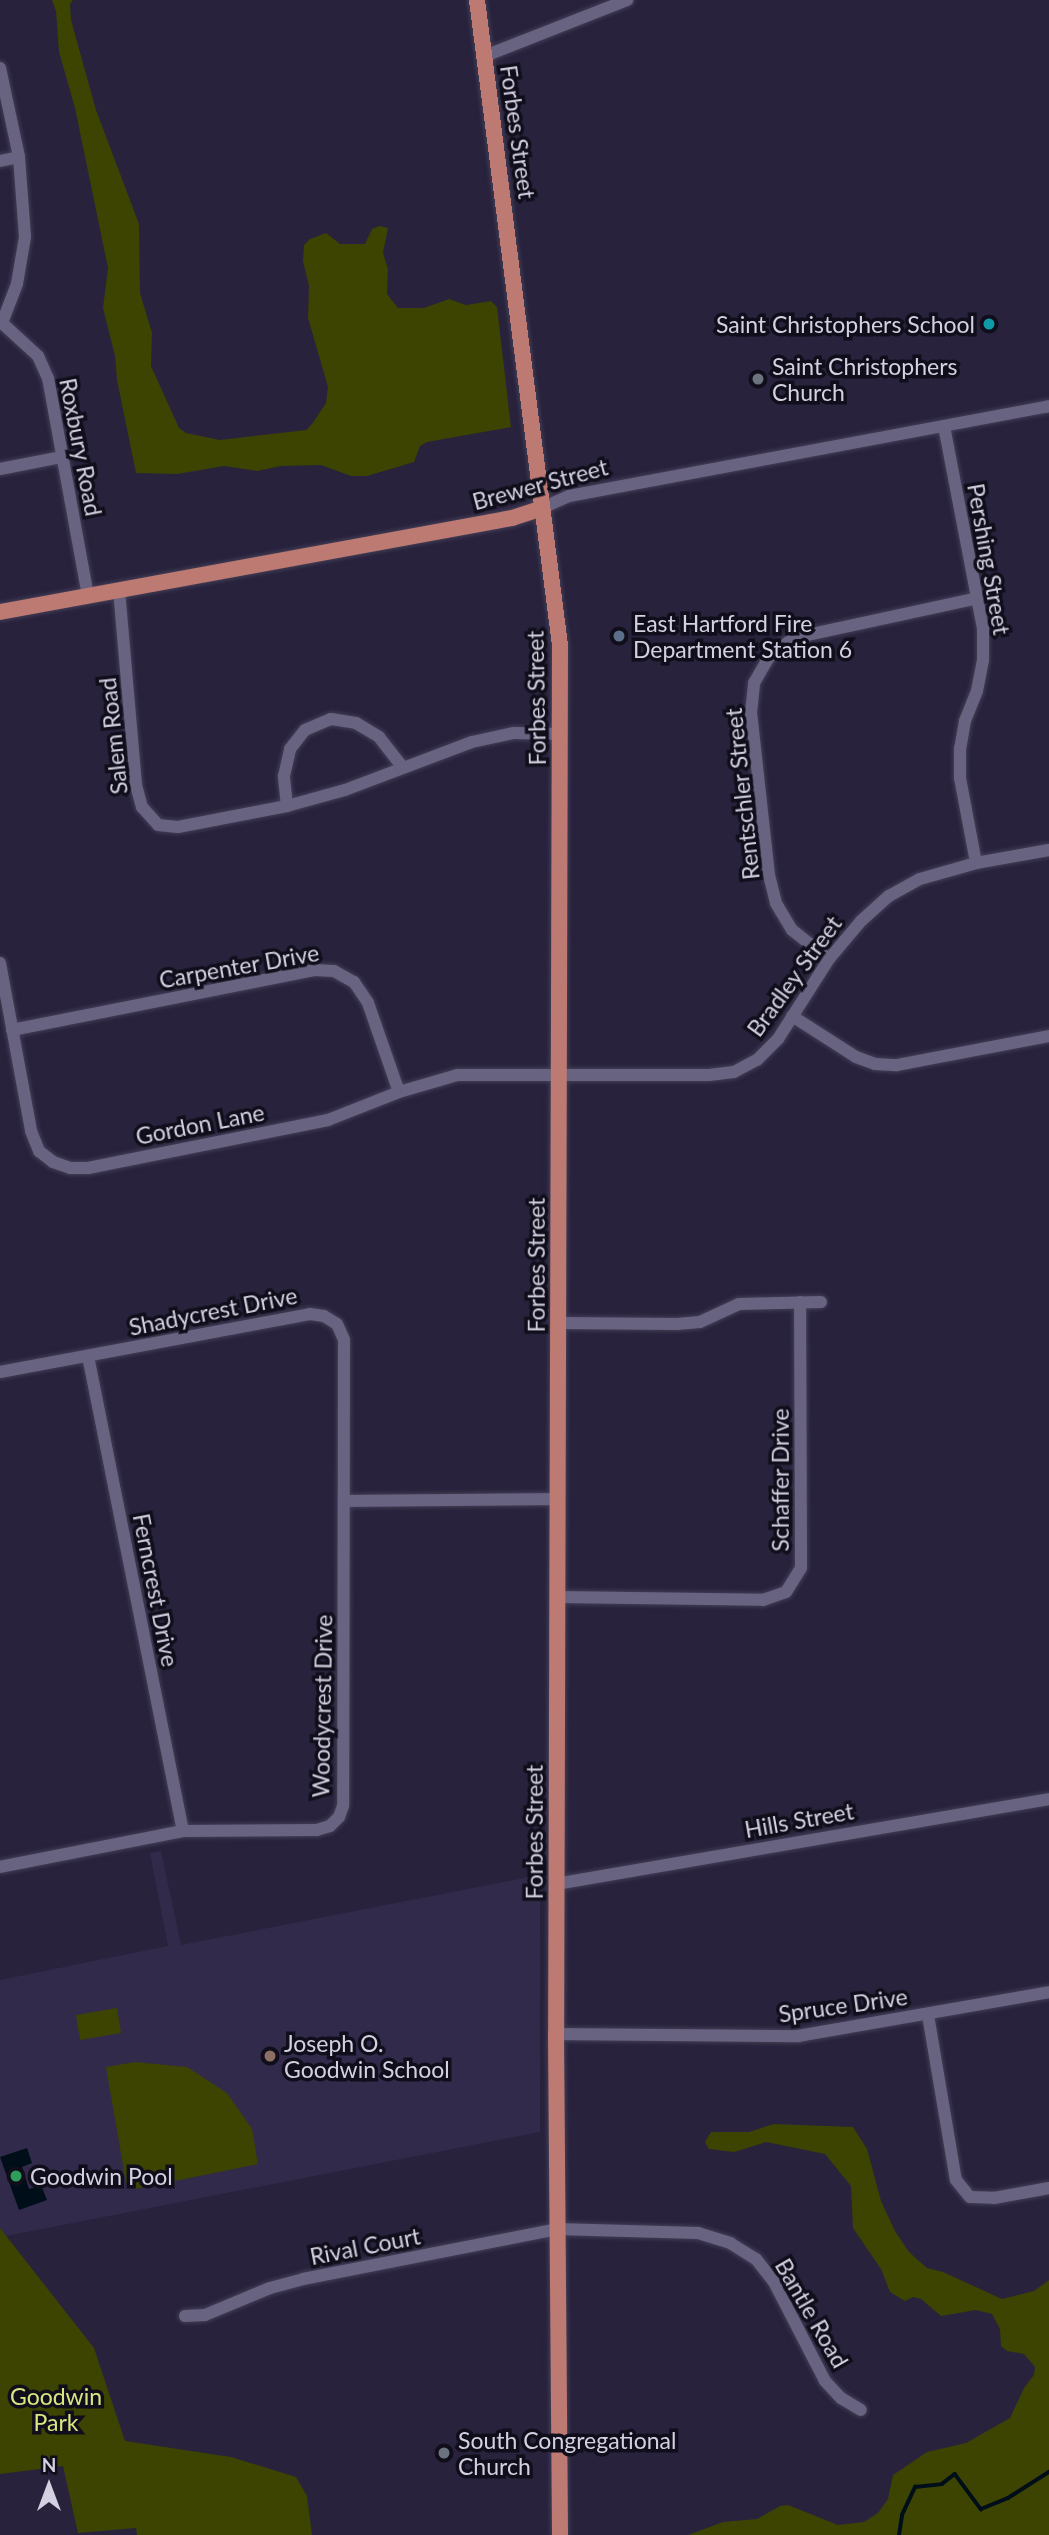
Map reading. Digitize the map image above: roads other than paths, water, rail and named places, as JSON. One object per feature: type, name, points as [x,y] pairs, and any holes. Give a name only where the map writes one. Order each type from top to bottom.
[{"type":"main road","name":"Forbes Street","points":[[477,0],[519,303],[542,508],[559,629],[561,734],[556,2034],[560,2535]]},
{"type":"main road","name":"Brewer Street","points":[[0,611],[512,518],[542,508]]},
{"type":"street","points":[[485,56],[626,0]]},
{"type":"street","name":"Roxbury Road","points":[[0,68],[19,157],[26,237],[17,284],[1,323],[38,356],[43,367],[88,596]]},
{"type":"street","points":[[0,161],[19,157]]},
{"type":"street","name":"Brewer Street","points":[[542,508],[569,496],[1049,405]]},
{"type":"street","name":"Pershing Street","points":[[944,426],[978,598],[983,660],[977,691],[965,721],[960,778],[976,863]]},
{"type":"street","points":[[0,469],[61,457]]},
{"type":"street","name":"Salem Road","points":[[119,590],[136,785],[142,807],[158,825],[178,827],[287,806],[345,790],[493,737],[514,733],[561,734]]},
{"type":"street","name":"Rentschler Street","points":[[829,959],[792,930],[776,903],[769,876],[751,713],[754,683],[769,657],[793,638],[978,598]]},
{"type":"street","points":[[287,806],[284,776],[290,749],[305,730],[331,719],[356,723],[379,737],[403,768]]},
{"type":"street","name":"Bradley Street","points":[[559,1074],[709,1076],[734,1072],[757,1060],[778,1039],[829,959],[861,921],[889,896],[920,879],[976,863],[1049,850]]},
{"type":"street","name":"Gordon Lane","points":[[0,963],[31,1131],[39,1151],[54,1162],[70,1168],[88,1168],[328,1120],[399,1092],[457,1075],[559,1074]]},
{"type":"street","name":"Carpenter Drive","points":[[12,1030],[314,970],[334,971],[354,982],[368,1003],[399,1092]]},
{"type":"street","points":[[792,1016],[856,1057],[875,1064],[897,1065],[1049,1036]]},
{"type":"street","name":"Schaffer Drive","points":[[558,1597],[763,1600],[786,1592],[801,1568],[800,1302]]},
{"type":"street","points":[[558,1323],[677,1324],[700,1322],[740,1304],[821,1302]]},
{"type":"street","name":"Shadycrest Drive","points":[[0,1372],[310,1314],[324,1316],[337,1324],[344,1340],[345,1501]]},
{"type":"street","name":"Ferncrest Drive","points":[[88,1356],[183,1831]]},
{"type":"street","points":[[345,1501],[557,1499]]},
{"type":"street","name":"Woodycrest Drive","points":[[0,1867],[183,1831],[317,1830],[330,1826],[339,1817],[343,1806],[345,1501]]},
{"type":"street","name":"Hills Street","points":[[556,1884],[1049,1799]]},
{"type":"street","name":"Spruce Drive","points":[[556,2034],[797,2036],[1049,1992]]},
{"type":"street","points":[[928,2015],[956,2180],[970,2197],[994,2198],[1049,2188]]},
{"type":"street","name":"Rival Court","points":[[185,2316],[205,2315],[270,2288],[303,2279],[557,2229]]},
{"type":"street","name":"Bantle Road","points":[[557,2229],[664,2230],[698,2233],[730,2243],[756,2259],[774,2282],[825,2381],[841,2398],[861,2410]]},
{"type":"water","name":"Goodwin Pool","points":[[27,2148],[32,2163],[22,2167],[29,2189],[41,2185],[47,2200],[19,2210],[0,2157]]},
{"type":"waterway","points":[[899,2535],[902,2515],[915,2487],[942,2484],[955,2474],[981,2509],[1008,2498],[1049,2472]]},
{"type":"place","name":"Saint Christophers School","points":[[989,324]]},
{"type":"place","name":"Saint Christophers Church","points":[[758,379]]},
{"type":"place","name":"East Hartford Fire Department Station 6","points":[[619,636]]},
{"type":"place","name":"Joseph O. Goodwin School","points":[[270,2056]]},
{"type":"place","name":"Goodwin Pool","points":[[16,2176]]},
{"type":"place","name":"South Congregational Church","points":[[444,2453]]},
{"type":"park label","name":"Goodwin Park","points":[[56,2409]]}]
